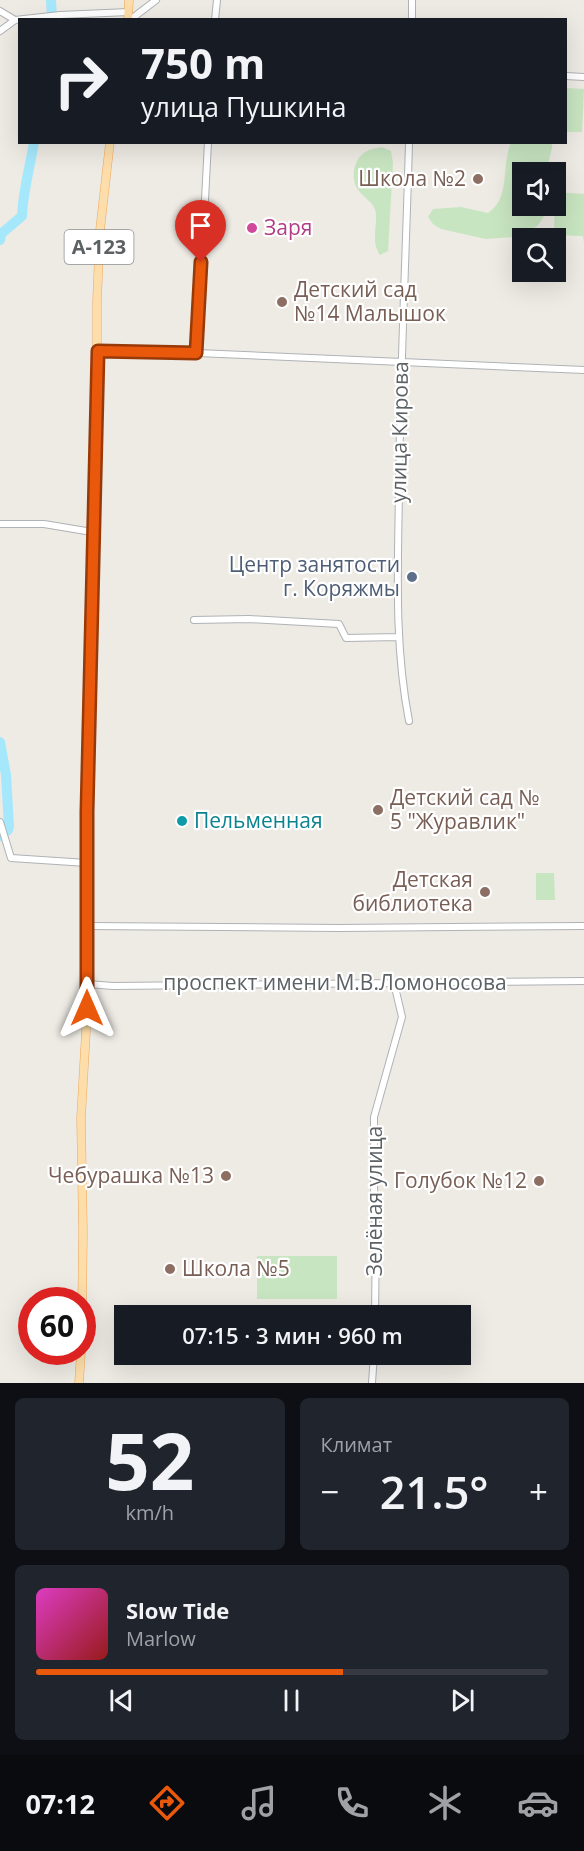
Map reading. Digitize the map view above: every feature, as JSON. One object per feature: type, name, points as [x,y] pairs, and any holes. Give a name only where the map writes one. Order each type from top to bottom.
[{"type":"main road","points":[[129,0],[129,17]]},
{"type":"main road","name":"А-123","points":[[82,1287],[81,1125],[87,984],[87,863],[98,261],[110,144]]},
{"type":"main road","points":[[79,1383],[80,1365]]},
{"type":"street","points":[[29,18],[60,15],[129,17],[156,0]]},
{"type":"street","points":[[215,18],[216,0]]},
{"type":"street","points":[[412,0],[412,18]]},
{"type":"street","points":[[0,11],[15,20]]},
{"type":"street","points":[[0,31],[18,20]]},
{"type":"street","points":[[567,76],[584,77]]},
{"type":"street","points":[[196,353],[208,144]]},
{"type":"street","name":"улица Кирова","points":[[409,144],[401,362],[398,637],[402,684],[409,721]]},
{"type":"street","points":[[98,351],[196,353],[584,370]]},
{"type":"street","points":[[0,524],[44,524],[93,531]]},
{"type":"street","points":[[194,620],[249,619],[339,624],[346,638],[398,637]]},
{"type":"street","points":[[0,822],[11,858],[87,863]]},
{"type":"street","points":[[87,926],[338,928],[584,926]]},
{"type":"street","name":"проспект имени М.В.Ломоносова","points":[[87,984],[112,986],[584,981]]},
{"type":"street","name":"Зелёная улица","points":[[375,1305],[374,1117],[402,1017],[394,983]]},
{"type":"street","points":[[372,1383],[373,1365]]},
{"type":"green space","points":[[567,88],[584,89],[582,132],[567,132]]},
{"type":"green space","points":[[511,144],[552,144],[548,162],[512,162],[512,216],[544,216],[539,224],[534,228],[512,228],[512,237],[486,239],[441,229],[433,224],[428,217],[433,209],[461,207],[488,213],[495,207],[503,190]]},
{"type":"green space","points":[[382,147],[391,151],[393,163],[388,251],[380,255],[375,240],[375,209],[356,187],[354,171],[360,156]]},
{"type":"green space","points":[[566,193],[584,194],[584,243],[583,236],[566,235],[566,228],[554,228],[554,216],[566,216]]},
{"type":"green space","points":[[536,873],[554,873],[555,900],[536,900]]},
{"type":"green space","points":[[257,1256],[337,1256],[337,1299],[257,1299]]},
{"type":"waterway","points":[[51,0],[52,18]]},
{"type":"waterway","points":[[0,240],[1,234],[22,216],[34,144]]},
{"type":"waterway","points":[[0,742],[6,775],[9,826],[8,830],[0,836]]},
{"type":"place","name":"Школа №2","points":[[478,179]]},
{"type":"place","name":"Заря","points":[[252,228]]},
{"type":"place","name":"Детский сад №14 Малышок","points":[[282,302]]},
{"type":"place","name":"Центр занятости г. Коряжмы","points":[[412,577]]},
{"type":"place","name":"Детский сад № 5 \"Журавлик\"","points":[[378,810]]},
{"type":"place","name":"Пельменная","points":[[182,821]]},
{"type":"place","name":"Детская библиотека","points":[[485,892]]},
{"type":"place","name":"Чебурашка №13","points":[[226,1176]]},
{"type":"place","name":"Голубок №12","points":[[539,1181]]},
{"type":"place","name":"Школа №5","points":[[170,1269]]},
{"type":"route","points":[[87,1008],[87,812],[98,351],[196,353],[201,262]]}]
